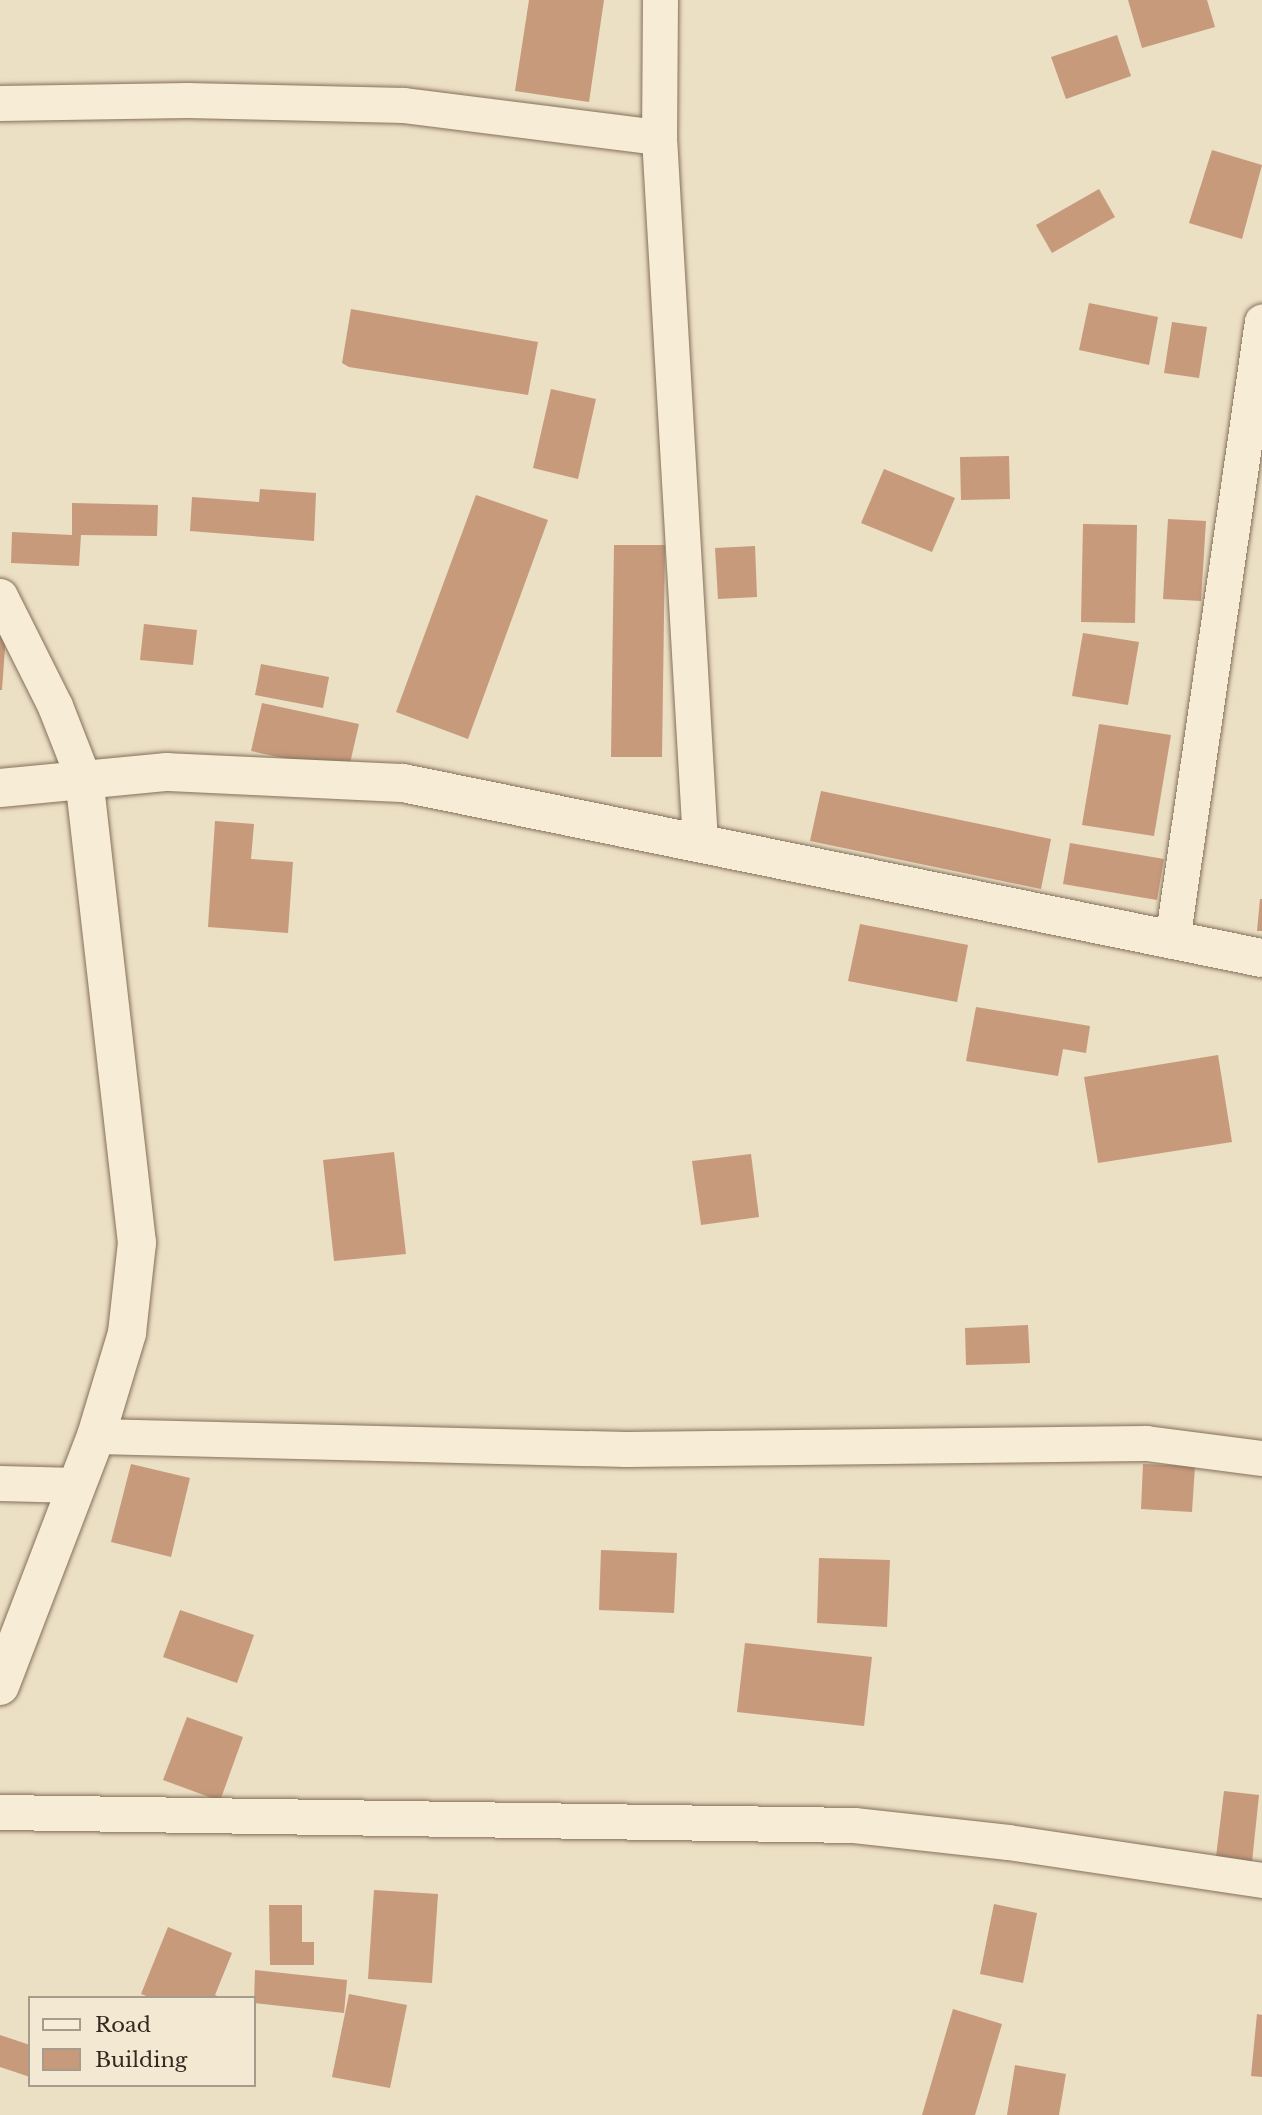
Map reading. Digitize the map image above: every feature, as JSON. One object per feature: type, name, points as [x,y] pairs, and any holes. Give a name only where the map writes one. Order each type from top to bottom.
[{"type":"street","points":[[660,0],[659,137],[700,842]]},
{"type":"street","points":[[0,103],[187,100],[404,105],[659,137]]},
{"type":"street","points":[[1172,941],[1262,321]]},
{"type":"street","points":[[0,596],[55,706],[84,780],[137,1243],[127,1333],[96,1436],[0,1686]]},
{"type":"street","points":[[0,789],[167,772],[403,783],[1262,958]]},
{"type":"street","points":[[96,1436],[626,1449],[1146,1443],[1262,1458]]},
{"type":"street","points":[[0,1483],[77,1485]]},
{"type":"street","points":[[0,1812],[854,1825],[1008,1842],[1262,1880]]},
{"type":"building","points":[[529,0],[604,0],[589,102],[515,91]]},
{"type":"building","points":[[1128,0],[1207,0],[1215,27],[1142,48]]},
{"type":"building","points":[[1117,35],[1131,76],[1066,99],[1051,57]]},
{"type":"building","points":[[1212,150],[1262,165],[1242,239],[1189,223]]},
{"type":"building","points":[[1099,189],[1115,217],[1052,253],[1036,225]]},
{"type":"building","points":[[1089,303],[1158,317],[1149,365],[1079,350]]},
{"type":"building","points":[[351,309],[538,342],[528,395],[349,367],[342,363]]},
{"type":"building","points":[[1172,322],[1207,327],[1199,378],[1164,373]]},
{"type":"building","points":[[551,389],[596,399],[578,479],[533,468]]},
{"type":"building","points":[[1009,456],[1010,499],[961,500],[960,457]]},
{"type":"building","points":[[884,469],[955,498],[932,552],[861,523]]},
{"type":"building","points":[[260,489],[316,493],[314,541],[190,531],[192,497],[259,502]]},
{"type":"building","points":[[476,495],[548,520],[468,739],[396,712]]},
{"type":"building","points":[[72,503],[158,505],[157,536],[81,535],[79,566],[11,563],[12,532],[72,535]]},
{"type":"building","points":[[1168,519],[1206,521],[1201,601],[1163,599]]},
{"type":"building","points":[[1083,524],[1137,525],[1135,623],[1081,622]]},
{"type":"building","points":[[614,545],[665,545],[662,757],[611,757]]},
{"type":"building","points":[[755,546],[757,597],[718,599],[715,548]]},
{"type":"building","points":[[144,624],[197,630],[193,665],[140,660]]},
{"type":"building","points":[[1083,633],[1139,642],[1128,705],[1072,696]]},
{"type":"building","points":[[0,635],[6,635],[2,690],[0,690]]},
{"type":"building","points":[[261,664],[329,677],[323,708],[255,695]]},
{"type":"building","points":[[262,703],[359,724],[348,772],[251,751]]},
{"type":"building","points":[[1099,724],[1171,735],[1154,836],[1082,825]]},
{"type":"building","points":[[821,791],[1051,839],[1041,889],[810,841]]},
{"type":"building","points":[[215,821],[254,824],[251,859],[293,862],[288,933],[208,927]]},
{"type":"building","points":[[1070,843],[1164,859],[1157,900],[1063,884]]},
{"type":"building","points":[[1260,899],[1262,931],[1257,931]]},
{"type":"building","points":[[860,924],[968,945],[957,1002],[848,981]]},
{"type":"building","points":[[976,1007],[1090,1026],[1086,1053],[1063,1049],[1058,1076],[966,1061]]},
{"type":"building","points":[[1218,1055],[1232,1142],[1098,1163],[1084,1077]]},
{"type":"building","points":[[394,1152],[406,1254],[334,1261],[323,1160]]},
{"type":"building","points":[[751,1154],[759,1217],[701,1225],[692,1161]]},
{"type":"building","points":[[1028,1325],[1030,1363],[966,1365],[965,1328]]},
{"type":"building","points":[[131,1464],[190,1478],[171,1557],[111,1542]]},
{"type":"building","points":[[1143,1464],[1195,1466],[1192,1512],[1141,1509]]},
{"type":"building","points":[[601,1550],[677,1553],[674,1613],[599,1610]]},
{"type":"building","points":[[819,1558],[890,1560],[887,1627],[817,1623]]},
{"type":"building","points":[[180,1610],[254,1635],[237,1683],[163,1657]]},
{"type":"building","points":[[745,1643],[872,1657],[864,1726],[737,1712]]},
{"type":"building","points":[[187,1717],[243,1737],[220,1801],[163,1780]]},
{"type":"building","points":[[1224,1791],[1259,1795],[1252,1862],[1216,1857]]},
{"type":"building","points":[[374,1890],[438,1894],[432,1983],[368,1979]]},
{"type":"building","points":[[994,1904],[1037,1913],[1023,1983],[980,1974]]},
{"type":"building","points":[[269,1905],[302,1905],[302,1942],[314,1942],[314,1965],[270,1965]]},
{"type":"building","points":[[168,1927],[232,1953],[215,1995],[217,1996],[141,1994]]},
{"type":"building","points":[[255,1970],[347,1980],[344,2013],[256,2003]]},
{"type":"building","points":[[349,1994],[407,2005],[390,2088],[332,2077]]},
{"type":"building","points":[[953,2009],[1002,2024],[975,2115],[922,2115]]},
{"type":"building","points":[[1257,2014],[1262,2015],[1262,2077],[1251,2076]]},
{"type":"building","points":[[0,2035],[28,2044],[28,2076],[0,2067]]},
{"type":"building","points":[[1015,2065],[1066,2074],[1059,2115],[1007,2115]]}]
